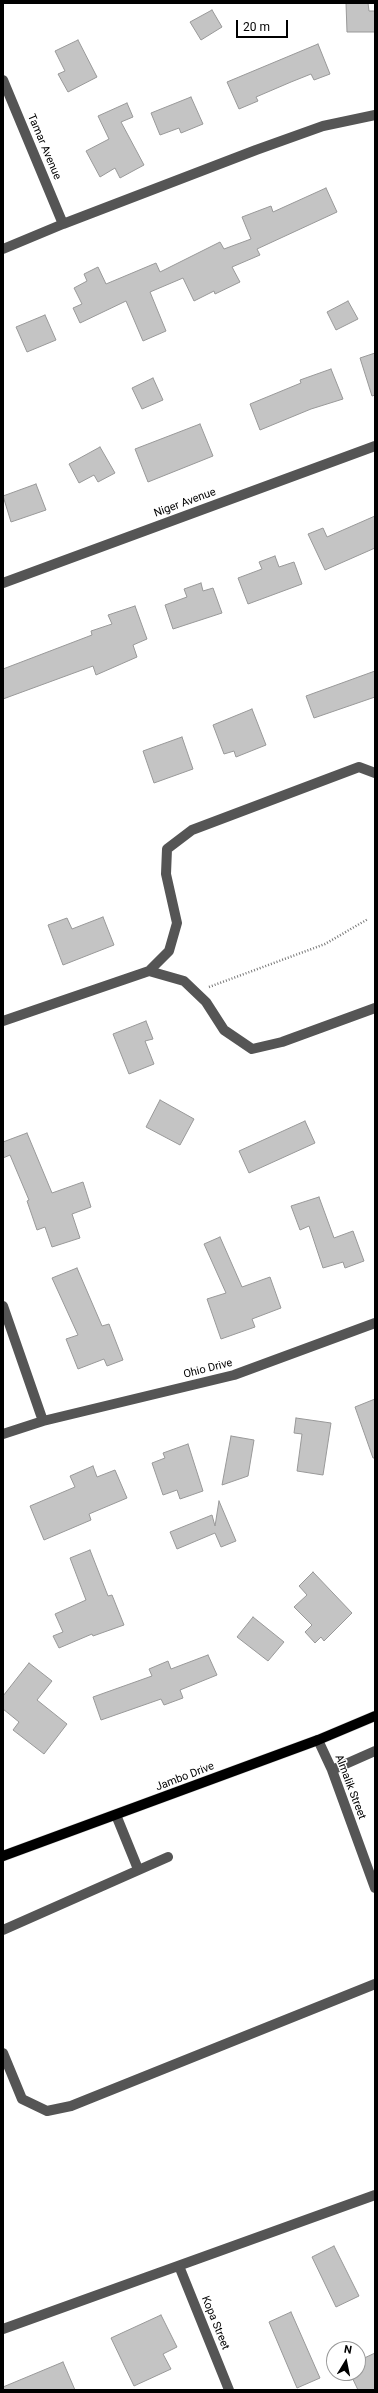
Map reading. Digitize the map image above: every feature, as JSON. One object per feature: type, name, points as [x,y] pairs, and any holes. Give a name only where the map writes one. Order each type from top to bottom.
[{"type":"main road","name":"Jambo Drive","points":[[3,1856],[318,1740],[375,1716]]},
{"type":"street","name":"Tamar Avenue","points":[[3,80],[63,224]]},
{"type":"street","points":[[3,249],[63,224],[323,126],[375,115]]},
{"type":"street","name":"Niger Avenue","points":[[3,583],[375,446]]},
{"type":"street","points":[[3,1021],[149,970],[169,951],[178,923],[166,874],[167,849],[192,830],[359,767],[375,773]]},
{"type":"street","points":[[149,970],[184,981],[206,1002],[224,1030],[252,1049],[282,1042],[375,1008]]},
{"type":"street","points":[[3,1306],[43,1421]]},
{"type":"street","name":"Ohio Drive","points":[[3,1434],[43,1421],[234,1375],[375,1323]]},
{"type":"street","name":"Almalik Street","points":[[318,1740],[332,1770],[375,1888]]},
{"type":"street","points":[[332,1770],[375,1752]]},
{"type":"street","points":[[116,1815],[138,1869]]},
{"type":"street","points":[[3,1930],[168,1857]]},
{"type":"street","points":[[3,2053],[22,2099],[47,2111],[71,2106],[375,1984]]},
{"type":"street","points":[[3,2329],[375,2196]]},
{"type":"street","name":"Kopa Street","points":[[179,2266],[229,2390]]},
{"type":"path","points":[[195,992],[325,944],[368,919]]},
{"type":"building","points":[[346,3],[368,3],[369,11],[375,11],[375,32],[347,32]]},
{"type":"building","points":[[212,10],[222,27],[201,40],[190,22]]},
{"type":"building","points":[[78,40],[97,77],[68,92],[58,74],[65,71],[55,51]]},
{"type":"building","points":[[318,44],[330,74],[314,80],[311,74],[256,97],[258,101],[239,109],[227,82]]},
{"type":"building","points":[[191,97],[203,124],[181,133],[179,128],[160,135],[151,113]]},
{"type":"building","points":[[127,103],[133,117],[121,122],[144,165],[120,178],[115,168],[100,177],[86,151],[109,139],[98,116]]},
{"type":"building","points":[[326,188],[337,212],[257,249],[260,255],[232,267],[240,282],[215,294],[214,291],[194,301],[183,278],[150,292],[166,331],[143,341],[126,301],[80,323],[73,308],[82,304],[74,288],[87,281],[84,274],[98,267],[106,284],[156,263],[160,272],[220,242],[224,249],[251,239],[242,217],[271,206],[273,212]]},
{"type":"building","points":[[348,301],[358,319],[336,330],[327,312]]},
{"type":"building","points":[[45,315],[56,340],[27,352],[16,327]]},
{"type":"building","points":[[375,353],[375,395],[372,396],[360,358]]},
{"type":"building","points":[[331,369],[343,399],[311,409],[260,430],[250,404],[301,383],[300,380]]},
{"type":"building","points":[[153,378],[163,400],[142,409],[132,388]]},
{"type":"building","points":[[200,424],[213,456],[148,482],[135,449]]},
{"type":"building","points":[[100,447],[115,473],[98,482],[94,475],[79,483],[69,464]]},
{"type":"building","points":[[36,484],[46,510],[11,522],[3,496]]},
{"type":"building","points":[[375,516],[375,548],[325,570],[308,534],[323,528],[327,537]]},
{"type":"building","points":[[275,556],[279,567],[294,562],[302,584],[248,604],[238,578],[262,569],[259,562]]},
{"type":"building","points":[[201,583],[203,591],[213,588],[222,613],[173,629],[165,605],[187,597],[184,589]]},
{"type":"building","points":[[135,606],[147,639],[133,645],[137,657],[96,675],[93,666],[3,699],[3,669],[92,635],[91,631],[112,624],[108,615]]},
{"type":"building","points":[[375,671],[375,697],[314,718],[306,696]]},
{"type":"building","points":[[252,709],[266,745],[236,757],[234,751],[224,754],[213,725]]},
{"type":"building","points":[[182,737],[193,769],[154,783],[143,751]]},
{"type":"building","points":[[103,917],[114,945],[63,965],[48,925],[67,918],[72,929]]},
{"type":"building","points":[[146,1021],[153,1039],[145,1041],[154,1064],[129,1074],[113,1034]]},
{"type":"building","points":[[160,1100],[194,1119],[180,1145],[146,1127]]},
{"type":"building","points":[[305,1121],[315,1143],[249,1173],[239,1151]]},
{"type":"building","points":[[27,1133],[52,1193],[83,1182],[91,1207],[72,1214],[80,1238],[52,1247],[45,1227],[37,1230],[27,1201],[29,1200],[10,1155],[3,1158],[3,1142]]},
{"type":"building","points":[[319,1197],[334,1238],[353,1231],[364,1261],[345,1268],[343,1262],[323,1268],[309,1226],[300,1230],[291,1206]]},
{"type":"building","points":[[220,1237],[242,1287],[270,1277],[281,1308],[252,1319],[255,1327],[221,1339],[207,1299],[226,1293],[204,1244]]},
{"type":"building","points":[[77,1268],[102,1326],[109,1324],[123,1360],[107,1366],[104,1359],[78,1369],[66,1339],[78,1335],[52,1278]]},
{"type":"building","points":[[375,1399],[375,1458],[373,1458],[355,1407]]},
{"type":"building","points":[[296,1418],[331,1423],[323,1475],[297,1471],[302,1434],[294,1433]]},
{"type":"building","points":[[231,1436],[254,1440],[248,1476],[222,1485]]},
{"type":"building","points":[[188,1444],[203,1491],[180,1499],[177,1490],[163,1495],[152,1463],[165,1458],[163,1453]]},
{"type":"building","points":[[93,1466],[97,1477],[115,1470],[127,1498],[89,1514],[91,1520],[44,1540],[30,1506],[75,1487],[70,1476]]},
{"type":"building","points":[[219,1501],[236,1541],[221,1547],[215,1533],[177,1549],[170,1532],[212,1515],[215,1526]]},
{"type":"building","points":[[90,1550],[108,1596],[112,1595],[124,1625],[93,1636],[92,1634],[59,1648],[53,1636],[63,1632],[55,1614],[86,1600],[70,1558]]},
{"type":"building","points":[[313,1572],[352,1613],[324,1641],[321,1637],[315,1643],[305,1632],[312,1625],[294,1607],[307,1595],[299,1586]]},
{"type":"building","points":[[253,1617],[284,1642],[268,1661],[237,1637]]},
{"type":"building","points":[[208,1655],[217,1675],[180,1690],[183,1698],[164,1705],[161,1699],[101,1720],[93,1697],[152,1676],[149,1669],[168,1661],[171,1669]]},
{"type":"building","points":[[29,1663],[52,1681],[37,1700],[67,1724],[44,1754],[13,1730],[19,1722],[3,1709],[3,1696]]},
{"type":"building","points":[[334,2246],[359,2296],[336,2307],[312,2257]]},
{"type":"building","points":[[291,2312],[320,2378],[297,2388],[269,2322]]},
{"type":"building","points":[[161,2315],[177,2347],[163,2354],[171,2369],[134,2386],[111,2338]]},
{"type":"building","points":[[375,2353],[375,2390],[358,2390],[354,2381],[366,2381],[366,2357]]},
{"type":"building","points":[[63,2362],[75,2390],[3,2390],[3,2387]]}]
